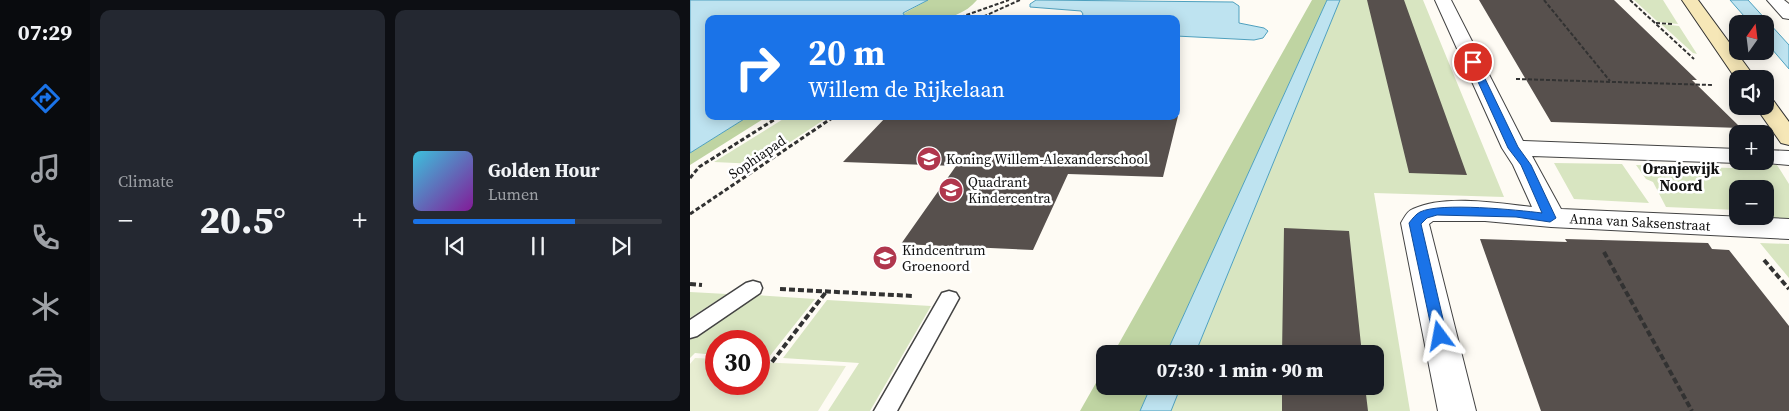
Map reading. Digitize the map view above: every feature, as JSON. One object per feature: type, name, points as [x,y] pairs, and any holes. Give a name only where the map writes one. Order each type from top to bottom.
[{"type":"street","points":[[1444,0],[1514,148],[1526,165],[1550,218]]},
{"type":"street","points":[[1690,0],[1740,70]]},
{"type":"street","points":[[1775,0],[1789,14]]},
{"type":"street","points":[[1772,115],[1789,138]]},
{"type":"street","points":[[1514,148],[1729,156]]},
{"type":"street","points":[[1774,157],[1789,158]]},
{"type":"street","name":"Anna van Saksenstraat","points":[[1457,411],[1415,223],[1423,215],[1437,211],[1516,213],[1550,218],[1789,229]]},
{"type":"lane","points":[[690,330],[753,288]]},
{"type":"lane","points":[[885,411],[949,298]]},
{"type":"path","points":[[966,15],[1009,0]]},
{"type":"path","points":[[987,15],[1020,0]]},
{"type":"path","points":[[1544,0],[1610,82]]},
{"type":"path","points":[[1630,0],[1695,60]]},
{"type":"path","points":[[1480,78],[1712,85]]},
{"type":"path","name":"Sophiapad","points":[[690,178],[699,167],[774,120]]},
{"type":"path","name":"Sophiapad","points":[[690,214],[829,120]]},
{"type":"path","points":[[1586,220],[1692,411]]},
{"type":"path","points":[[690,284],[949,298]]},
{"type":"path","points":[[772,362],[827,292]]},
{"type":"green space","points":[[928,0],[977,0],[970,7],[954,15],[903,14]]},
{"type":"green space","points":[[1312,0],[1327,0],[1170,345],[1118,345]]},
{"type":"green space","points":[[1340,0],[1423,0],[1504,197],[1374,193],[1410,411],[1171,411],[1177,395],[1384,395],[1384,345],[1199,345]]},
{"type":"green space","points":[[1634,0],[1663,0],[1678,24],[1658,22]]},
{"type":"green space","points":[[1661,24],[1679,26],[1697,54],[1693,53]]},
{"type":"green space","points":[[743,120],[762,120],[690,165],[690,153]]},
{"type":"green space","points":[[782,120],[823,120],[757,164],[714,162]]},
{"type":"green space","points":[[1554,163],[1622,164],[1649,203],[1574,199]]},
{"type":"green space","points":[[1636,165],[1729,168],[1729,170],[1774,170],[1774,165],[1777,165],[1789,184],[1789,221],[1774,220],[1774,180],[1729,180],[1729,210],[1666,207],[1653,182],[1646,179]]},
{"type":"green space","points":[[1760,243],[1789,244],[1789,278]]},
{"type":"green space","points":[[690,292],[727,294],[690,318]]},
{"type":"green space","points":[[755,295],[815,299],[770,356],[770,330],[705,330],[705,354],[695,353],[690,358],[690,340]]},
{"type":"green space","points":[[827,300],[931,306],[870,411],[828,411],[859,363],[783,358]]},
{"type":"green space","points":[[695,358],[705,358],[705,395],[770,395],[770,363],[846,366],[818,411],[690,411],[690,364]]},
{"type":"green space","points":[[1096,383],[1096,395],[1147,395],[1140,411],[1080,411]]},
{"type":"water","points":[[690,0],[928,0],[903,13],[904,15],[705,15],[705,120],[743,120],[690,153]]},
{"type":"water","points":[[1036,0],[1233,2],[1239,6],[1239,23],[1264,28],[1268,31],[1263,38],[1254,40],[1180,36],[1180,15],[1082,15],[1081,11],[1030,7],[1030,4]]},
{"type":"water","points":[[1327,0],[1340,0],[1199,345],[1170,345]]},
{"type":"water","points":[[1730,0],[1748,0],[1762,15],[1743,15]]},
{"type":"water","points":[[1774,29],[1789,45],[1789,69],[1774,52]]},
{"type":"water","points":[[1147,395],[1177,395],[1171,411],[1140,411]]},
{"type":"building","points":[[1367,0],[1404,0],[1467,175],[1409,173]]},
{"type":"building","points":[[1479,0],[1614,0],[1697,80],[1692,80],[1738,125],[1729,125],[1729,128],[1551,122]]},
{"type":"building","points":[[883,120],[1177,120],[1163,177],[1068,174],[1033,250],[901,244],[956,166],[843,162]]},
{"type":"building","points":[[1284,228],[1349,231],[1361,345],[1282,345]]},
{"type":"building","points":[[1480,239],[1708,243],[1712,249],[1729,250],[1789,326],[1789,411],[1541,411]]},
{"type":"building","points":[[1282,395],[1366,395],[1368,411],[1282,411]]},
{"type":"place","name":"Koning Willem-Alexanderschool","points":[[929,159]]},
{"type":"place","name":"Quadrant Kindercentra","points":[[951,190]]},
{"type":"place","name":"Kindcentrum Groenoord","points":[[885,258]]},
{"type":"district","name":"Oranjewijk Noord","points":[[1681,178]]},
{"type":"route","points":[[1440,336],[1415,223],[1423,215],[1437,211],[1516,213],[1550,218],[1526,165],[1514,148],[1473,62]]}]
